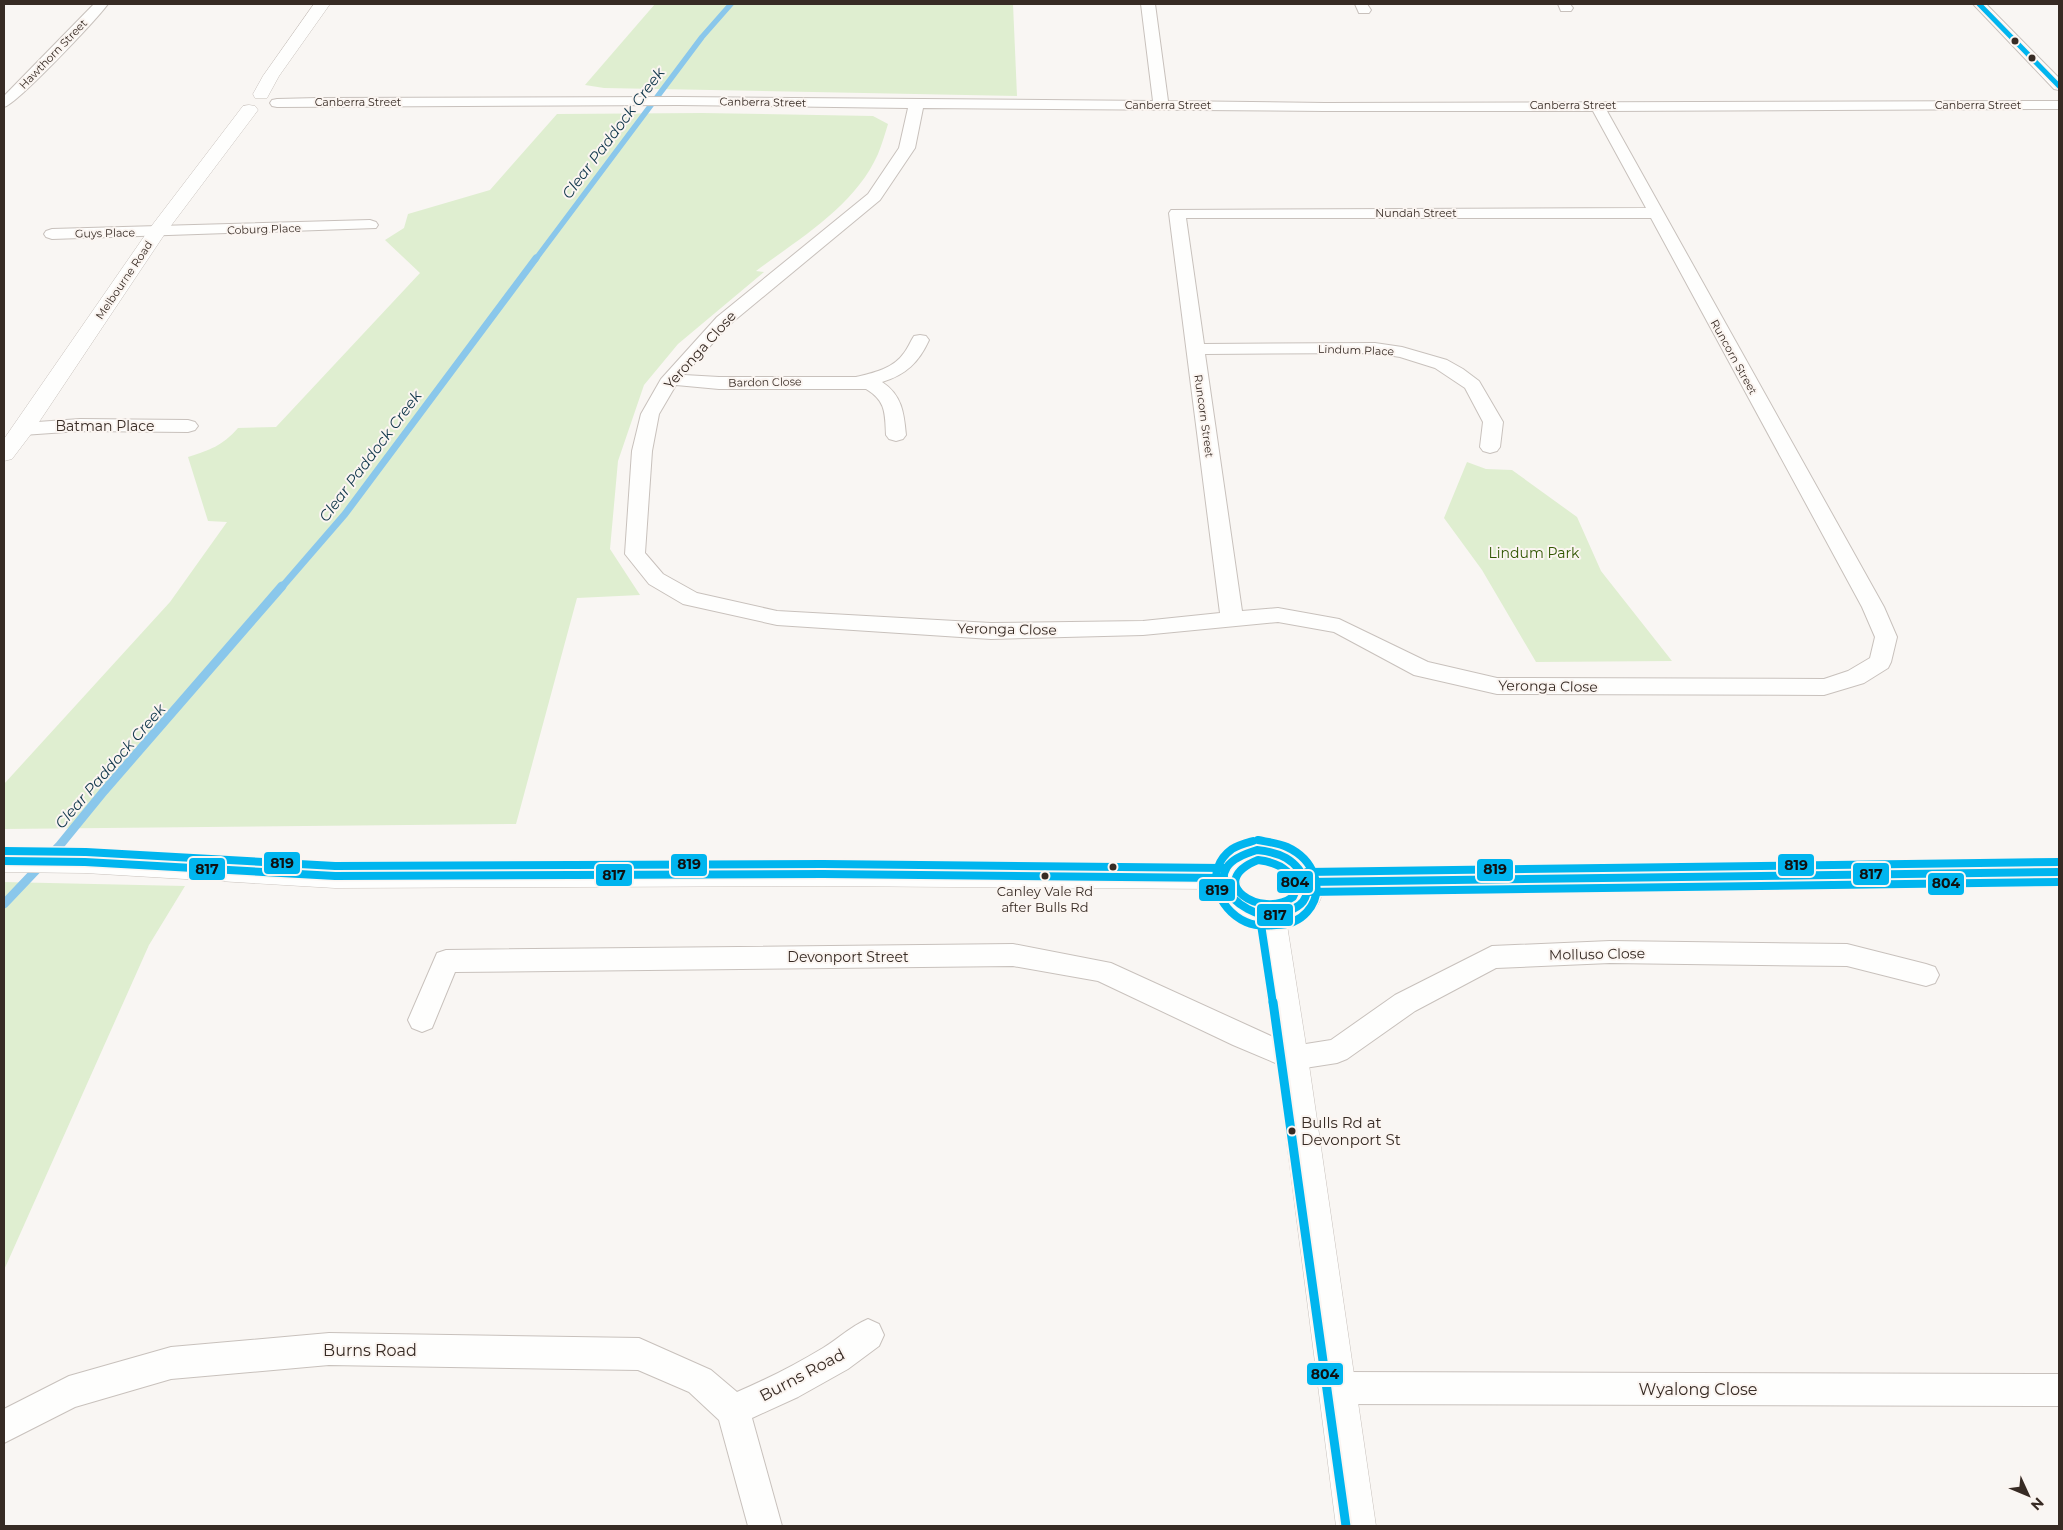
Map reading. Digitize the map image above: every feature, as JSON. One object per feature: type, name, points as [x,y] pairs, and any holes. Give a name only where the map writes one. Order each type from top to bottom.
[{"type":"main road","points":[[261,94],[271,76],[322,4]]},
{"type":"main road","points":[[261,94],[278,97],[279,100],[277,103],[264,109],[243,109],[241,103],[248,97],[261,94]]},
{"type":"main road","name":"Melbourne Road","points":[[4,454],[157,232],[249,110]]},
{"type":"main road","points":[[1264,850],[1279,853],[1292,860],[1302,870],[1307,882],[1304,898],[1298,906],[1288,912],[1270,916],[1255,914],[1236,904],[1225,889],[1224,878],[1227,866],[1237,857],[1249,852],[1264,850]]},
{"type":"main road","points":[[4,861],[85,862],[334,876],[823,874],[1224,878]]},
{"type":"main road","points":[[1307,882],[2059,872]]},
{"type":"main road","points":[[1270,916],[1292,1058],[1356,1526]]},
{"type":"street","name":"Hawthorn Street","points":[[6,100],[101,4]]},
{"type":"street","points":[[1148,4],[1161,105]]},
{"type":"street","points":[[1979,4],[2054,74],[2059,86]]},
{"type":"street","name":"Canberra Street","points":[[277,103],[678,101],[1161,105],[2059,105]]},
{"type":"street","name":"Yeronga Close","points":[[916,104],[907,148],[874,198],[723,322],[670,379],[650,414],[642,452],[635,554],[656,579],[691,600],[778,618],[991,631],[1143,628],[1278,615],[1339,626],[1422,669],[1496,686],[1824,688],[1856,677],[1880,662],[1886,637],[1873,608]]},
{"type":"street","name":"Runcorn Street","points":[[1597,105],[1654,213],[1873,608]]},
{"type":"street","name":"Runcorn Street","points":[[1177,213],[1232,619]]},
{"type":"street","name":"Nundah Street","points":[[1177,213],[1654,213]]},
{"type":"street","name":"Coburg Place","points":[[157,232],[370,225]]},
{"type":"street","name":"Guys Place","points":[[52,234],[157,232]]},
{"type":"street","name":"Bardon Close","points":[[859,382],[888,374],[910,358],[920,340]]},
{"type":"street","name":"Lindum Place","points":[[1195,349],[1375,348],[1422,357],[1457,373],[1472,385],[1493,422],[1490,447]]},
{"type":"street","name":"Bardon Close","points":[[670,379],[719,384],[870,383],[882,389],[894,403],[896,435]]},
{"type":"street","name":"Batman Place","points":[[23,428],[80,425],[188,426]]},
{"type":"street","name":"Molluso Close","points":[[1292,1058],[1337,1051],[1405,1003],[1492,957],[1610,952],[1847,955],[1926,975]]},
{"type":"street","name":"Devonport Street","points":[[422,1020],[446,961],[1014,955],[1102,971],[1242,1037],[1292,1058]]},
{"type":"street","name":"Burns Road","points":[[4,1427],[70,1392],[171,1363],[329,1349],[639,1354],[700,1382],[733,1410],[767,1395],[845,1353],[868,1334]]},
{"type":"street","name":"Wyalong Close","points":[[1337,1388],[2059,1390]]},
{"type":"street","points":[[733,1410],[765,1526]]},
{"type":"green space","points":[[655,4],[1013,4],[1017,96],[604,88],[585,85]]},
{"type":"green space","points":[[702,113],[873,116],[888,124],[878,154],[868,173],[841,205],[825,220],[756,271],[764,272],[678,344],[644,385],[618,461],[610,549],[640,595],[577,598],[516,824],[4,829],[4,784],[170,602],[227,522],[208,521],[188,457],[215,447],[238,428],[276,427],[420,273],[385,240],[404,228],[408,214],[490,190],[557,114]]},
{"type":"green space","name":"Lindum Park","points":[[1467,462],[1486,469],[1512,470],[1577,517],[1601,571],[1672,661],[1536,662],[1482,570],[1444,518]]},
{"type":"green space","points":[[4,882],[185,886],[149,945],[4,1270]]},
{"type":"waterway","name":"Clear Paddock Creek","points":[[535,260],[702,37],[731,4]]},
{"type":"waterway","name":"Clear Paddock Creek","points":[[281,588],[345,514],[536,258]]},
{"type":"waterway","name":"Clear Paddock Creek","points":[[4,904],[60,845],[104,791],[282,586]]},
{"type":"transit line","name":"817","points":[[1979,4],[2059,86]]},
{"type":"transit line","name":"819","points":[[1253,841],[1232,849],[1223,857],[1217,867],[1215,877],[1216,888],[1220,898],[1227,908],[1246,922],[1276,925],[1295,921],[1307,912],[1313,904],[1316,895],[1317,886],[1312,869],[1291,849],[1279,844],[1258,840]]},
{"type":"transit line","name":"817","points":[[1257,850],[1272,852],[1286,858],[1298,867],[1306,880],[1307,887],[1304,901],[1298,907],[1282,915],[1265,916],[1250,911],[1237,902],[1228,891],[1224,879],[1227,867],[1239,857],[1257,850]]},
{"type":"transit line","name":"819","points":[[4,851],[86,852],[335,866],[823,864],[1224,868]]},
{"type":"transit line","name":"804","points":[[1258,860],[1280,866],[1289,873],[1297,888],[1293,897],[1276,905],[1264,905],[1243,896],[1237,889],[1235,881],[1237,873],[1246,865],[1258,860]]},
{"type":"transit line","name":"817","points":[[4,861],[85,862],[335,876],[823,874],[1224,878]]},
{"type":"transit line","name":"819","points":[[1307,872],[2059,862]]},
{"type":"transit line","name":"817","points":[[1307,882],[2059,872]]},
{"type":"transit line","name":"804","points":[[1307,892],[2059,882]]},
{"type":"transit line","name":"804","points":[[1260,918],[1282,1059],[1346,1526]]},
{"type":"place","name":"Canley Vale Rd after Bulls Rd","points":[[1045,876]]},
{"type":"place","name":"Bulls Rd at Devonport St","points":[[1292,1131]]}]
